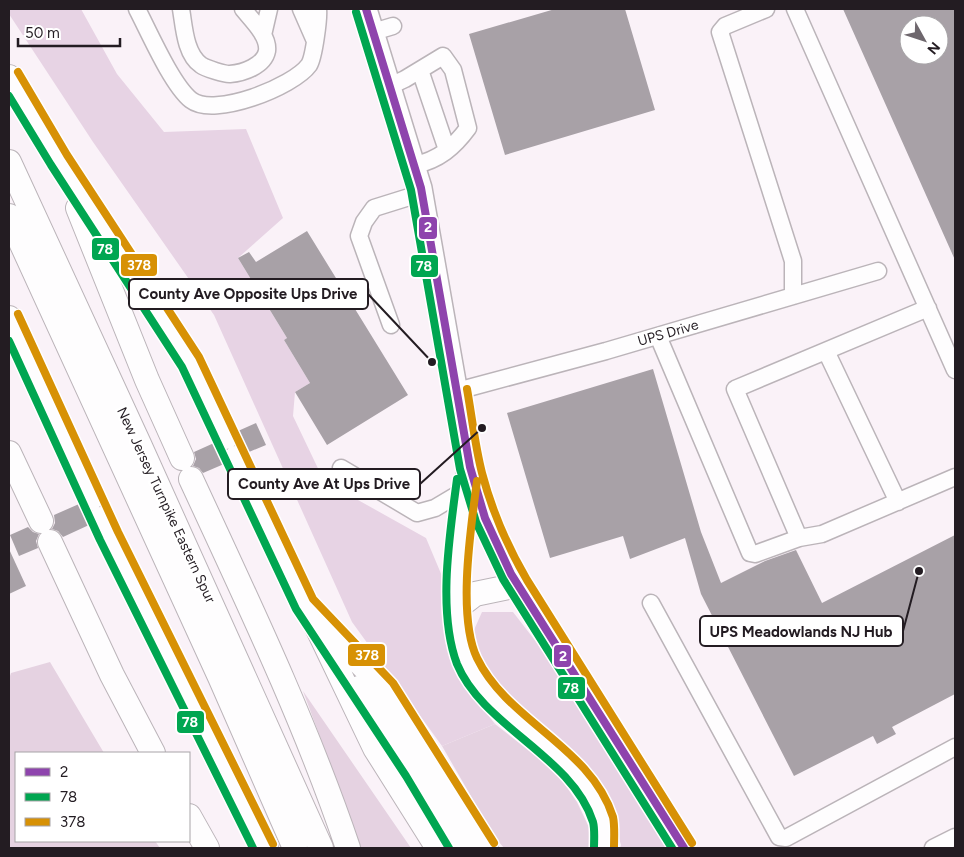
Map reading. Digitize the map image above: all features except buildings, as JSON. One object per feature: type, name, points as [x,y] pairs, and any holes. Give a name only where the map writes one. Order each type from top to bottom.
[{"type":"highway","points":[[9,77],[59,160],[191,362],[226,437]]},
{"type":"highway","points":[[59,160],[147,380],[272,656],[320,770],[348,848]]},
{"type":"highway","name":"New Jersey Turnpike Eastern Spur","points":[[9,162],[322,848]]},
{"type":"highway","name":"New Jersey Turnpike Eastern Spur","points":[[9,216],[223,684],[295,848]]},
{"type":"highway","points":[[9,318],[96,509],[263,844]]},
{"type":"highway","points":[[9,453],[41,521]]},
{"type":"highway","points":[[236,458],[375,748],[438,848]]},
{"type":"highway","points":[[470,479],[457,589],[460,637],[466,657],[473,673],[492,695],[561,760],[589,792],[596,802],[604,824],[604,848]]},
{"type":"highway","points":[[50,542],[112,675],[152,752]]},
{"type":"highway","points":[[458,607],[475,594],[518,584]]},
{"type":"highway","points":[[305,605],[414,771],[461,848]]},
{"type":"highway","points":[[305,605],[385,689],[486,848]]},
{"type":"highway","points":[[190,818],[207,848]]},
{"type":"main road","points":[[366,9],[422,193],[457,391],[470,479],[492,535],[518,584],[684,848]]},
{"type":"street","points":[[137,9],[174,78],[192,101],[202,105],[228,104],[277,88],[291,80],[310,64],[315,41],[318,9]]},
{"type":"street","points":[[181,9],[188,48],[200,65],[229,75],[252,68],[262,61],[267,50],[263,35],[243,9]]},
{"type":"street","points":[[263,35],[269,9]]},
{"type":"street","points":[[301,9],[315,41]]},
{"type":"street","points":[[766,9],[725,26],[720,32],[792,260],[793,296]]},
{"type":"street","points":[[795,9],[955,370]]},
{"type":"street","points":[[373,32],[393,26]]},
{"type":"street","points":[[390,86],[405,80],[443,56],[453,70],[468,128],[456,144],[430,162],[415,165]]},
{"type":"street","points":[[420,70],[447,150]]},
{"type":"street","points":[[391,325],[359,236],[364,222],[374,208],[422,193]]},
{"type":"street","name":"UPS Drive","points":[[457,391],[658,336],[878,271]]},
{"type":"street","points":[[799,538],[735,389],[928,308]]},
{"type":"street","points":[[658,336],[750,553],[755,554],[799,538],[822,534],[955,477]]},
{"type":"street","points":[[826,351],[898,502]]},
{"type":"street","points":[[341,468],[417,513],[434,508],[470,479]]},
{"type":"street","points":[[651,603],[779,837],[786,838],[955,747]]},
{"type":"street","points":[[933,848],[955,837]]},
{"type":"shaded area","points":[[9,9],[81,9],[117,74],[164,132],[246,129],[283,218],[238,258],[287,338],[284,340],[310,383],[295,392],[293,416],[324,481],[426,538],[442,576],[447,641],[461,680],[495,724],[442,746],[352,622],[214,315],[93,142],[9,14]]},
{"type":"shaded area","points":[[482,612],[513,612],[554,665],[671,848],[620,848],[621,845],[610,808],[594,783],[507,696],[480,656],[474,630]]},
{"type":"shaded area","points":[[50,662],[103,752],[15,752],[15,842],[156,842],[160,848],[9,848],[9,679],[11,673]]},
{"type":"shaded area","points":[[303,691],[411,848],[361,848]]},
{"type":"shaded area","points":[[495,724],[557,773],[577,802],[595,840],[590,848],[504,848],[494,836],[442,746]]},
{"type":"transit line","name":"2","points":[[366,9],[421,188],[470,467],[485,518],[511,574],[684,848]]},
{"type":"transit line","name":"78","points":[[356,12],[411,190],[460,469],[476,522],[503,579],[672,848]]},
{"type":"transit line","name":"378","points":[[18,72],[67,155],[199,357],[313,599],[393,683],[494,843]]},
{"type":"transit line","name":"78","points":[[9,96],[51,165],[182,367],[296,609],[406,776],[449,848]]},
{"type":"transit line","name":"378","points":[[18,314],[118,532],[273,844]]},
{"type":"transit line","name":"78","points":[[9,341],[100,540],[253,848]]},
{"type":"transit line","name":"378","points":[[467,389],[482,473],[495,515],[513,554],[527,580],[692,843]]},
{"type":"transit line","name":"78","points":[[457,479],[449,547],[446,596],[451,643],[457,664],[469,686],[486,706],[567,778],[582,799],[593,822],[594,848]]},
{"type":"transit line","name":"378","points":[[477,481],[467,571],[468,619],[471,640],[477,658],[491,680],[508,700],[587,772],[602,793],[613,817],[614,848]]},
{"type":"place","name":"County Ave Opposite Ups Drive","points":[[432,362]]},
{"type":"place","name":"County Ave At Ups Drive","points":[[482,428]]},
{"type":"place","name":"UPS Meadowlands NJ Hub","points":[[919,571]]}]
